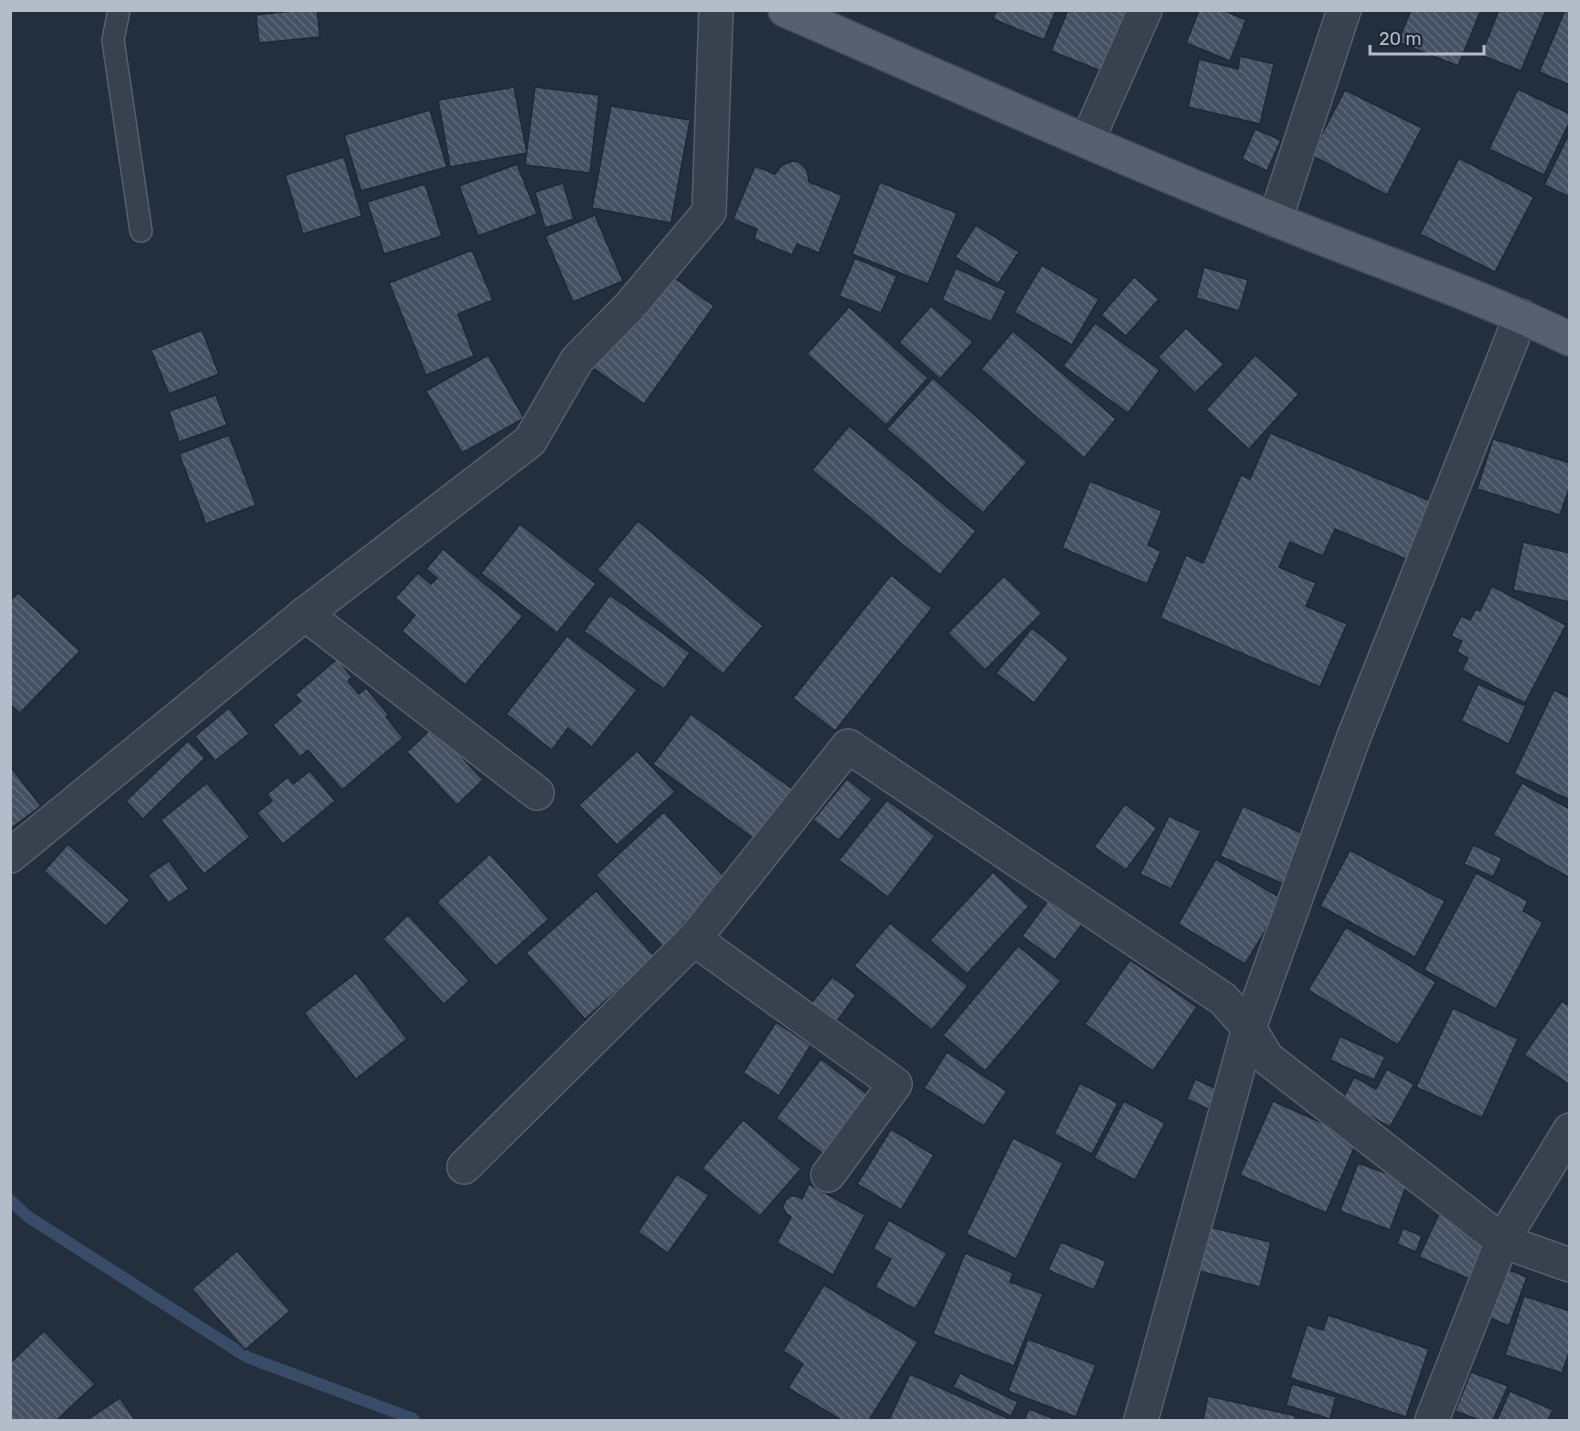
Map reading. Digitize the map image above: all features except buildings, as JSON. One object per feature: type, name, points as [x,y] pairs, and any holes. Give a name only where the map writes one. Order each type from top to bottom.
[{"type":"main road","points":[[785,10],[1086,141],[1275,220],[1521,316],[1569,339]]},
{"type":"street","points":[[10,856],[305,614],[530,441],[578,360],[630,306],[709,212],[716,10]]},
{"type":"street","points":[[1086,141],[1145,10]]},
{"type":"street","points":[[1275,220],[1344,10]]},
{"type":"street","points":[[1142,1420],[1249,1028],[1353,739],[1521,316]]},
{"type":"street","points":[[305,614],[537,793]]},
{"type":"street","points":[[464,1167],[694,939],[848,746],[1222,999],[1249,1028],[1267,1058],[1502,1241],[1569,1265]]},
{"type":"street","points":[[694,939],[895,1084],[828,1175]]},
{"type":"street","points":[[1431,1420],[1502,1241],[1569,1130]]},
{"type":"lane","points":[[119,10],[113,40],[141,231]]},
{"type":"waterway","points":[[10,1200],[27,1216],[247,1357],[414,1420]]}]
